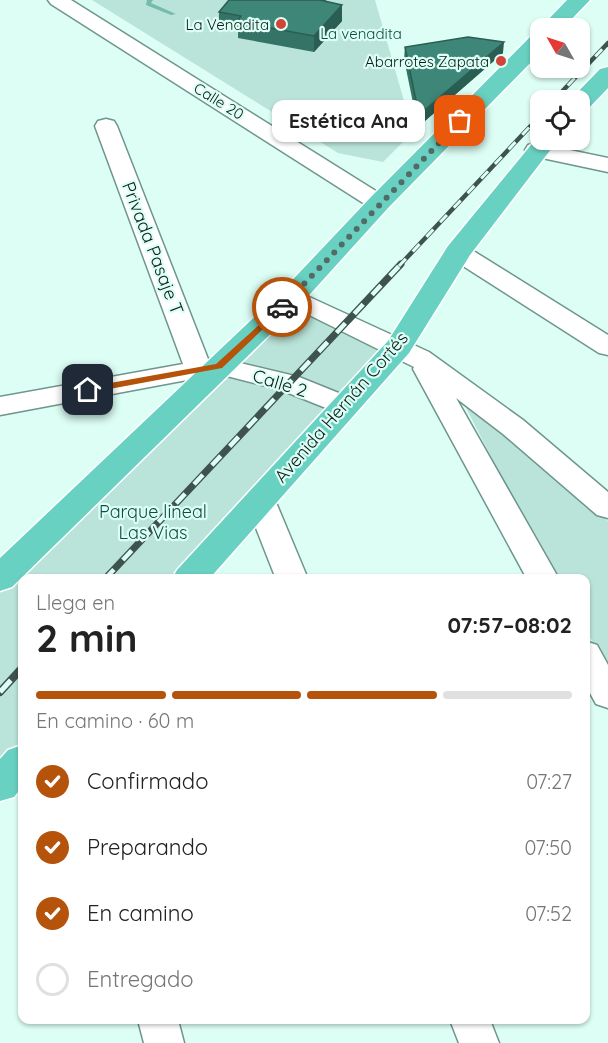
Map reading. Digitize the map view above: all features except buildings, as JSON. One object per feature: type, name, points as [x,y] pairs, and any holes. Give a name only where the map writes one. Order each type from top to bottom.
[{"type":"main road","points":[[561,18],[579,0]]},
{"type":"main road","points":[[0,578],[209,368],[292,297],[379,203],[530,50]]},
{"type":"main road","points":[[590,93],[608,74]]},
{"type":"main road","name":"Avenida Hernán Cortés","points":[[193,574],[346,406],[410,352],[458,252],[537,150]]},
{"type":"main road","points":[[0,785],[18,765]]},
{"type":"street","name":"Calle 20","points":[[58,0],[379,203]]},
{"type":"street","name":"Privada Pasaje T","points":[[106,126],[209,368]]},
{"type":"street","points":[[558,150],[608,165]]},
{"type":"street","points":[[458,252],[608,346]]},
{"type":"street","points":[[292,297],[410,352],[513,427],[608,508]]},
{"type":"street","points":[[410,352],[540,574]]},
{"type":"street","name":"Calle 2","points":[[0,406],[209,368],[289,383],[346,406]]},
{"type":"street","points":[[260,500],[290,574]]},
{"type":"street","points":[[590,663],[608,695]]},
{"type":"street","points":[[159,1024],[164,1043]]},
{"type":"street","points":[[472,1024],[479,1043]]},
{"type":"green space","name":"La venadita","points":[[92,0],[375,0],[413,132],[383,162],[338,153]]},
{"type":"green space","points":[[295,305],[386,347],[343,396],[234,362]]},
{"type":"green space","name":"Parque lineal Las Vias","points":[[223,374],[284,388],[330,407],[182,574],[18,574],[18,760],[0,781],[0,590]]},
{"type":"green space","points":[[463,402],[608,521],[608,666],[590,638],[590,574],[551,574]]},
{"type":"waterway","points":[[150,0],[148,4],[173,14]]},
{"type":"railway","points":[[563,90],[608,43]]},
{"type":"railway","points":[[399,266],[530,127]]},
{"type":"railway","points":[[110,574],[401,264]]},
{"type":"railway","points":[[0,692],[18,672]]},
{"type":"way so far","points":[[282,307],[379,203],[460,121]]},
{"type":"place","name":"La Venadita","points":[[281,24]]},
{"type":"place","name":"Abarrotes Zapata","points":[[501,61]]},
{"type":"place","name":"Estética Ana","points":[[460,121]]},
{"type":"route","points":[[88,390],[219,366],[282,307]]}]
